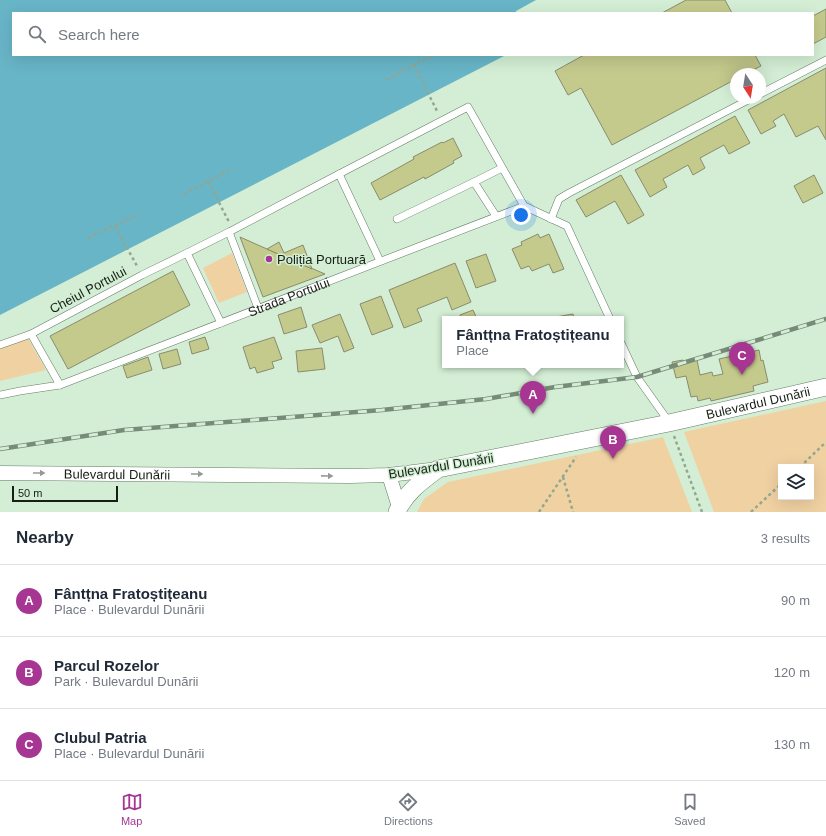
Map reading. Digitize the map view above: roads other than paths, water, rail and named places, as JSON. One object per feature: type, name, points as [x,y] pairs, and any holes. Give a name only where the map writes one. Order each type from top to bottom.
[{"type":"street","name":"Bulevardul Dunării","points":[[0,473],[342,476],[389,475],[438,469],[587,440],[826,387]]},
{"type":"street","points":[[398,509],[415,487],[438,469]]},
{"type":"street","points":[[389,475],[398,509]]},
{"type":"lane","points":[[766,91],[826,60]]},
{"type":"lane","points":[[551,219],[559,199],[741,104]]},
{"type":"lane","points":[[258,308],[231,231],[468,107],[524,206],[567,226],[609,316]]},
{"type":"lane","points":[[397,219],[502,168]]},
{"type":"lane","points":[[339,174],[380,261]]},
{"type":"lane","points":[[474,182],[496,216]]},
{"type":"lane","name":"Strada Portului","points":[[0,395],[60,385],[524,206]]},
{"type":"lane","name":"Cheiul Portului","points":[[0,345],[31,334],[142,275],[231,231]]},
{"type":"lane","points":[[187,253],[221,322]]},
{"type":"lane","points":[[31,334],[60,385]]},
{"type":"lane","points":[[624,349],[637,377],[669,423]]},
{"type":"water","points":[[0,0],[536,0],[516,12],[12,12],[12,56],[504,56],[0,315]]},
{"type":"railway","points":[[0,449],[124,430],[382,410],[486,399],[555,387],[637,377],[826,319]]},
{"type":"place","name":"Poliția Portuară","points":[[269,259]]},
{"type":"place","name":"Clubul Patria","points":[[742,375]]},
{"type":"place","name":"Fântțna Fratoștițeanu","points":[[533,414]]},
{"type":"place","name":"Parcul Rozelor","points":[[613,459]]}]
